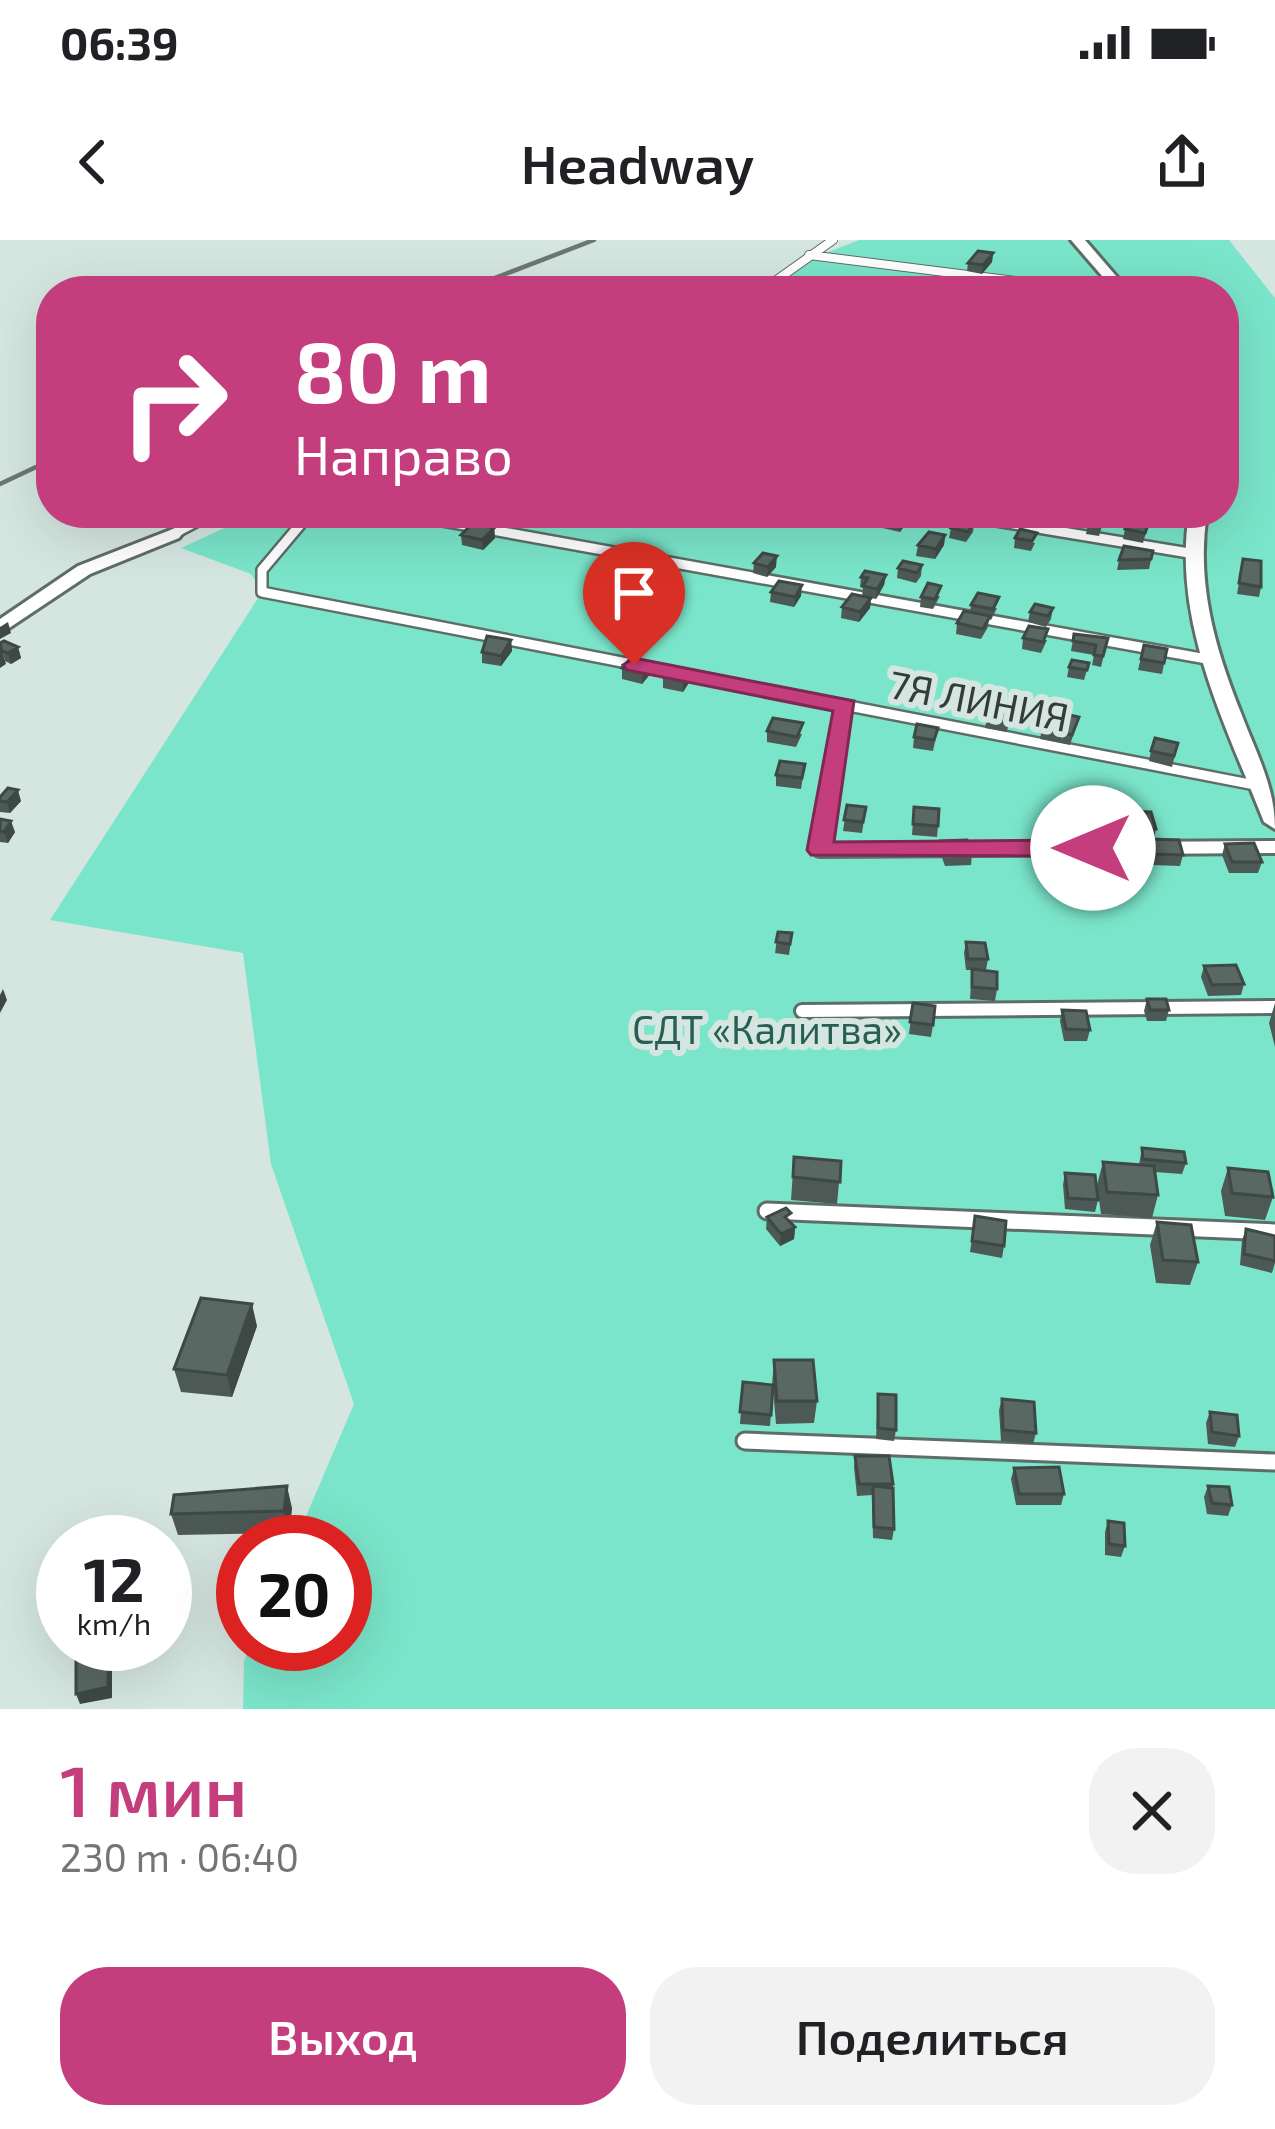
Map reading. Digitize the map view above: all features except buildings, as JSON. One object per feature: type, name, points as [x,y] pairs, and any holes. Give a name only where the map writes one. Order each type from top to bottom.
[{"type":"street","points":[[1078,240],[1109,276]]},
{"type":"street","points":[[1197,528],[1202,635],[1275,822]]},
{"type":"street","points":[[0,628],[83,570],[173,534]]},
{"type":"lane","points":[[792,276],[809,255],[833,240]]},
{"type":"lane","points":[[809,255],[976,276]]},
{"type":"lane","points":[[173,534],[184,528]]},
{"type":"lane","name":"7Я ЛИНИЯ","points":[[297,528],[262,570],[262,592],[1261,786]]},
{"type":"lane","points":[[481,528],[1211,660]]},
{"type":"lane","points":[[1038,528],[1195,554]]},
{"type":"lane","points":[[846,706],[820,850],[1275,847]]},
{"type":"lane","points":[[802,1011],[1275,1007]]},
{"type":"lane","points":[[767,1211],[1275,1232]]},
{"type":"lane","points":[[745,1441],[1275,1462]]},
{"type":"green space","name":"СДТ «Калитва»","points":[[859,240],[1229,240],[1275,298],[1275,1709],[243,1709],[244,1671],[372,1671],[372,1515],[307,1515],[354,1404],[271,1164],[243,953],[50,920],[262,592],[251,574],[181,548],[224,528],[1239,528],[1239,276],[776,276]]},
{"type":"railway","points":[[500,276],[594,240]]},
{"type":"railway","points":[[0,484],[36,467]]},
{"type":"route","points":[[634,665],[846,706],[820,850],[1093,848]]}]
